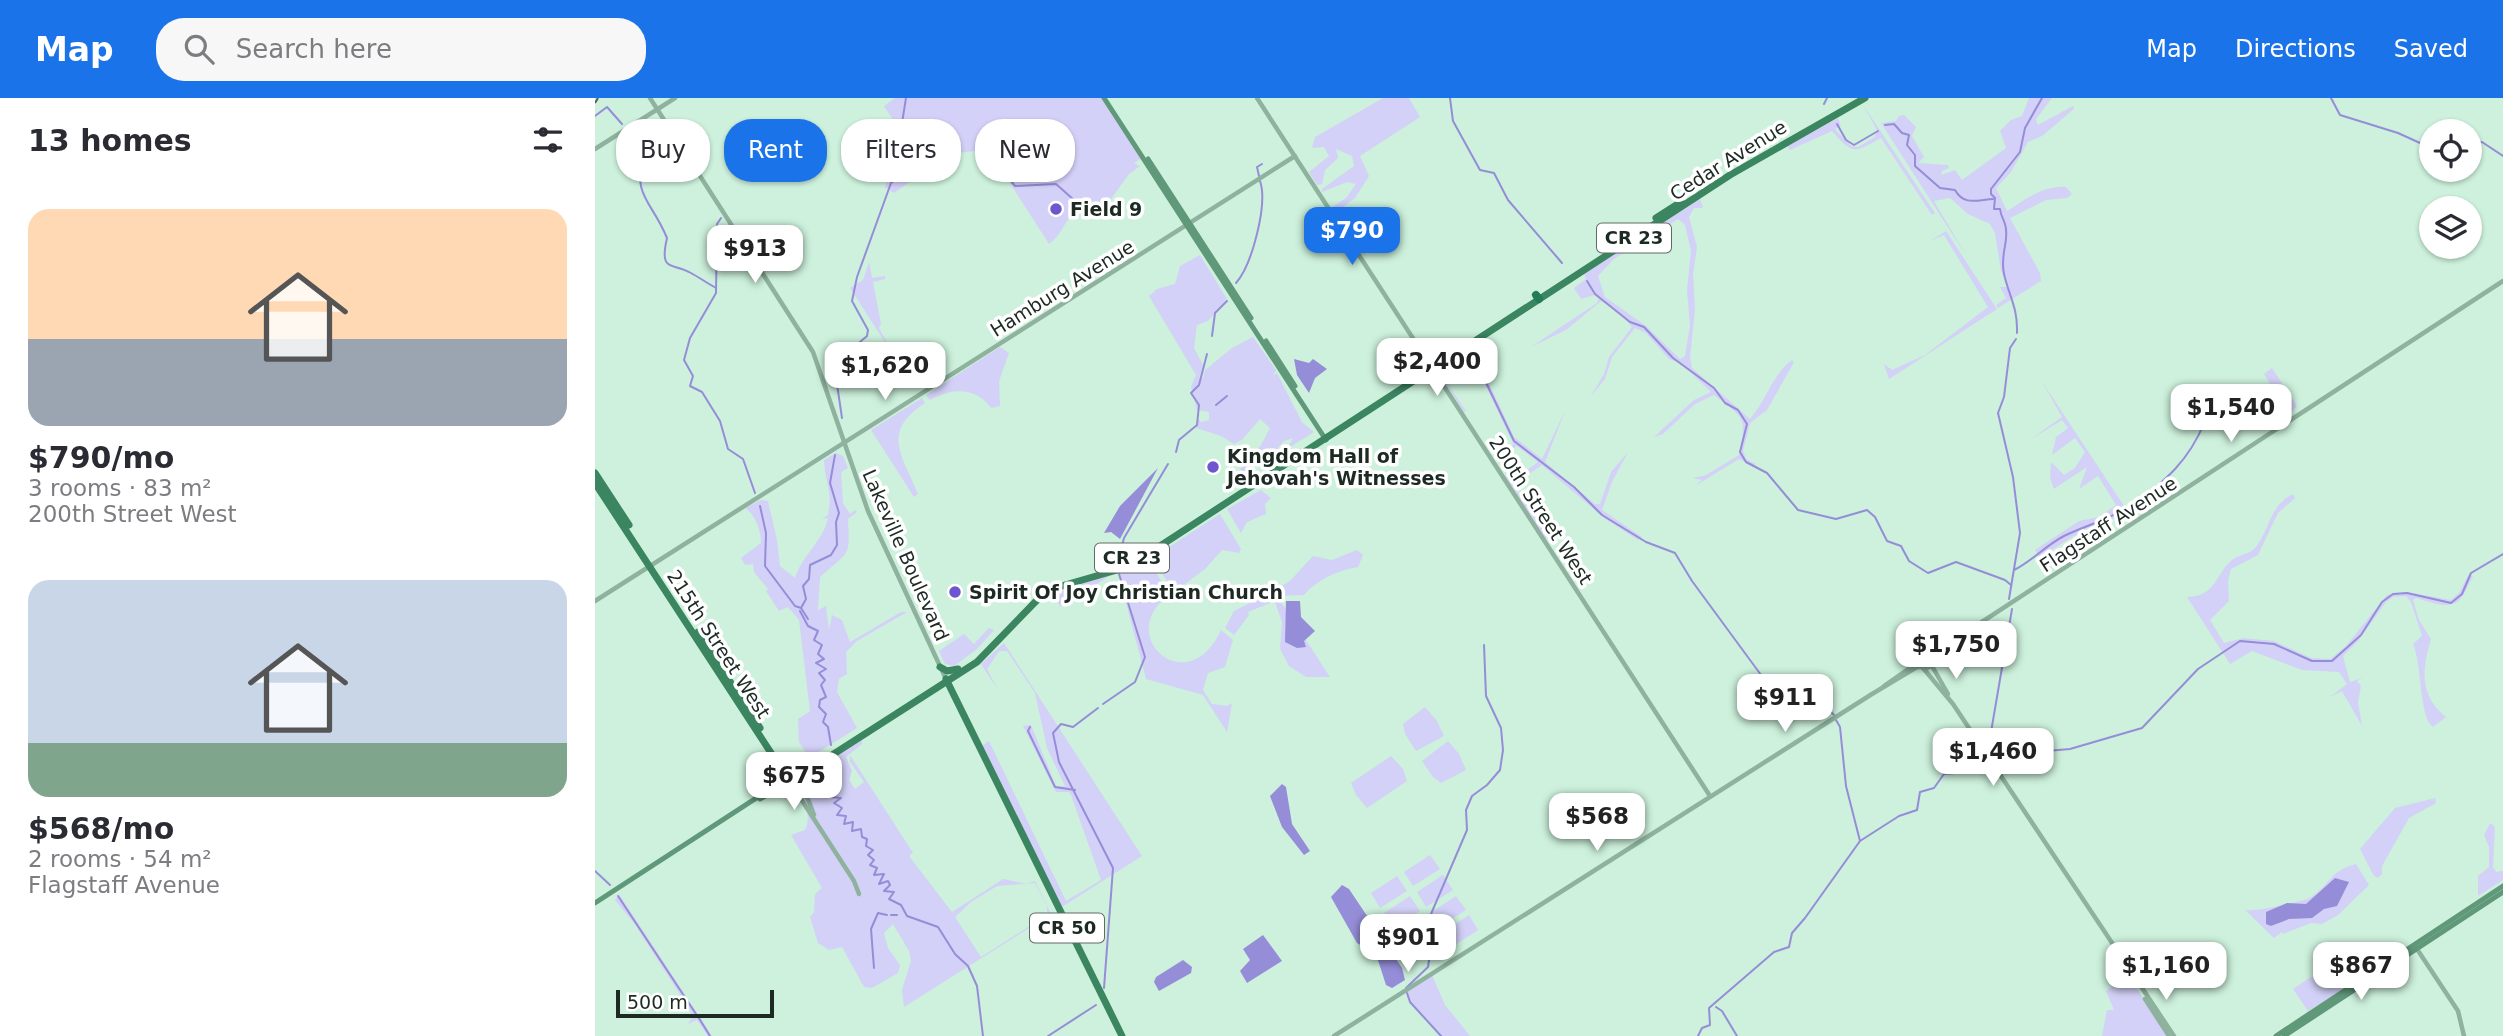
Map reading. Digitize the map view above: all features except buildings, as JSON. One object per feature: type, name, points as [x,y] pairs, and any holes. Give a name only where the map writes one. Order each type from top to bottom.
[{"type":"main road","points":[[1106,98],[1326,438]]},
{"type":"main road","name":"Cedar Avenue","points":[[1326,438],[1779,140],[1862,98]]},
{"type":"main road","name":"CR 23","points":[[790,779],[935,689],[986,648],[1019,609],[1042,591],[1133,558],[1326,438]]},
{"type":"main road","name":"CR 23","points":[[595,903],[981,659],[1039,597],[1064,585],[1133,563],[1326,438]]},
{"type":"main road","name":"215th Street West","points":[[596,478],[790,779]]},
{"type":"main road","name":"215th Street West","points":[[652,565],[700,644],[740,696],[790,779]]},
{"type":"main road","points":[[940,667],[947,671],[958,669]]},
{"type":"main road","name":"CR 50","points":[[946,679],[1120,1036]]},
{"type":"main road","points":[[935,689],[945,688],[953,694]]},
{"type":"main road","points":[[2284,1036],[2503,886]]},
{"type":"main road","points":[[2276,1036],[2503,892]]},
{"type":"street","name":"Lakeville Boulevard","points":[[650,98],[813,352],[871,520],[946,679]]},
{"type":"street","points":[[595,149],[675,98]]},
{"type":"street","name":"200th Street West","points":[[1257,98],[1710,796]]},
{"type":"street","name":"Hamburg Avenue","points":[[595,601],[1295,156]]},
{"type":"street","name":"Flagstaff Avenue","points":[[1921,660],[1938,654],[2503,281]]},
{"type":"street","name":"Flagstaff Avenue","points":[[1932,665],[1973,629]]},
{"type":"street","points":[[1929,657],[1953,704],[2170,1035]]},
{"type":"street","points":[[1334,1036],[1884,687],[1921,660],[1923,668],[1953,704]]},
{"type":"street","points":[[1905,673],[1932,665]]},
{"type":"street","name":"215th Street West","points":[[790,779],[859,894]]},
{"type":"street","points":[[2416,948],[2458,1011],[2464,1036]]},
{"type":"street","points":[[2138,985],[2170,1035]]},
{"type":"shaded area","points":[[895,98],[1106,98],[1144,157],[1134,163],[1140,166],[1129,174],[1104,209],[1083,204],[1049,244],[1009,182],[1075,182],[1075,119],[975,119],[975,151],[961,152],[961,119],[892,119],[884,106]]},
{"type":"shaded area","points":[[1383,98],[1409,98],[1420,117],[1360,156],[1369,176],[1355,198],[1339,210],[1367,259],[1331,208],[1346,198],[1356,184],[1347,182],[1322,192],[1322,189],[1354,166],[1352,156],[1336,149],[1338,158],[1325,170],[1322,184],[1317,185],[1309,172],[1329,156],[1324,147],[1312,148],[1315,137]]},
{"type":"shaded area","points":[[2029,98],[2052,98],[2036,119],[2038,125],[2073,106],[2074,109],[2042,136],[2028,142],[2011,172],[1996,188],[2007,211],[2050,188],[2066,187],[2072,194],[2067,198],[2046,200],[2010,218],[2040,273],[2041,281],[1998,308],[1996,305],[2006,298],[2000,287],[2009,287],[2001,271],[1995,233],[1990,224],[1968,214],[1950,198],[1934,201],[1967,257],[1881,123],[1896,121],[1899,116],[1904,115],[1916,127],[1912,136],[1924,157],[1918,163],[1948,165],[1949,168],[1942,171],[1941,175],[1955,170],[1962,180],[2006,148],[2000,131],[2011,120],[2022,116]]},
{"type":"shaded area","points":[[1863,105],[1935,213],[1932,215],[1881,138],[1865,147],[1854,149],[1832,131],[1790,150],[1787,145],[1838,118],[1841,126],[1835,129],[1851,146],[1858,147],[1875,137],[1877,130]]},
{"type":"shaded area","points":[[886,182],[910,182],[894,193],[885,187]]},
{"type":"shaded area","points":[[1700,199],[1703,208],[1694,208],[1689,217],[1697,247],[1693,275],[1695,310],[1690,357],[1692,368],[1750,419],[1779,373],[1792,360],[1794,362],[1767,410],[1750,423],[1743,451],[1746,459],[1756,464],[1753,466],[1739,459],[1695,486],[1702,480],[1693,478],[1706,475],[1739,455],[1743,434],[1742,420],[1714,395],[1695,404],[1663,434],[1654,437],[1694,400],[1711,392],[1682,364],[1669,359],[1646,333],[1635,328],[1612,357],[1605,379],[1591,396],[1604,374],[1609,357],[1632,327],[1620,313],[1601,301],[1566,330],[1531,347],[1597,303],[1599,299],[1595,295],[1581,299],[1574,288],[1586,279],[1584,274]],"holes":[[[1678,219],[1685,225],[1691,251],[1687,291],[1690,325],[1685,356],[1680,359],[1646,326],[1605,297],[1598,276],[1614,259]]]},
{"type":"shaded area","points":[[1946,231],[1997,309],[1889,379],[1884,364],[1892,370],[1925,355],[1988,307],[1944,235],[1930,241]]},
{"type":"shaded area","points":[[1200,255],[1227,299],[1208,321],[1197,325],[1194,348],[1203,365],[1199,380],[1203,378],[1205,370],[1232,348],[1253,337],[1276,370],[1273,375],[1277,373],[1302,422],[1314,432],[1287,449],[1293,438],[1284,441],[1266,461],[1251,466],[1246,477],[1221,492],[1261,445],[1270,428],[1260,419],[1243,439],[1234,444],[1221,436],[1196,428],[1198,419],[1201,422],[1209,420],[1209,412],[1197,410],[1191,387],[1196,375],[1149,296],[1157,289],[1175,284],[1180,266]]},
{"type":"shaded area","points":[[869,262],[872,278],[885,276],[885,279],[873,282],[881,324],[879,328],[894,356],[850,288],[863,280]]},
{"type":"shaded area","points":[[1480,341],[1488,353],[1481,348],[1465,354],[1463,361],[1482,368],[1514,437],[1542,459],[1566,409],[1545,462],[1595,504],[1600,504],[1611,472],[1628,452],[1612,482],[1602,510],[1642,537],[1638,540],[1604,518],[1542,465],[1513,485],[1539,525],[1553,531],[1564,527],[1545,539],[1504,474],[1512,482],[1538,462],[1517,446],[1511,450],[1513,443],[1479,372],[1474,370],[1463,377],[1451,366],[1443,371],[1443,377],[1466,411],[1464,412],[1440,374],[1443,367],[1455,358],[1462,375],[1467,373],[1458,356]]},
{"type":"shaded area","points":[[1000,347],[1009,353],[999,381],[1000,406],[991,408],[978,396],[962,391],[946,393],[930,400],[926,395]]},
{"type":"shaded area","points":[[1294,359],[1309,363],[1313,359],[1327,369],[1315,378],[1309,393],[1297,375]]},
{"type":"shaded area","points":[[2272,368],[2297,406],[2287,417],[2283,405],[2264,374]]},
{"type":"shaded area","points":[[2041,380],[2126,509],[2120,516],[2085,529],[2039,558],[2035,550],[2079,521],[2099,517],[2116,505],[2098,476],[2079,489],[2087,467],[2054,489],[2050,478],[2051,462],[2064,475],[2075,468],[2085,452],[2075,438],[2052,455],[2056,437],[2068,428],[2062,420],[2028,441],[2062,417]]},
{"type":"shaded area","points":[[922,398],[925,403],[911,414],[899,435],[902,456],[918,494],[914,497],[871,430]]},
{"type":"shaded area","points":[[836,453],[843,456],[848,468],[841,472],[843,503],[850,514],[855,510],[857,512],[848,519],[849,541],[846,552],[820,577],[818,610],[826,606],[829,630],[832,615],[842,620],[850,642],[901,612],[907,612],[857,641],[846,652],[847,674],[839,679],[837,692],[857,728],[809,758],[799,742],[798,719],[810,711],[799,620],[788,607],[779,611],[766,591],[768,589],[754,572],[753,564],[745,565],[741,558],[761,543],[757,523],[745,508],[761,500],[768,501],[780,566],[795,578],[826,526],[828,518],[822,519],[828,515],[830,499],[824,460]]},
{"type":"shaded area","points":[[1158,468],[1120,539],[1111,532],[1104,533],[1120,506]]},
{"type":"shaded area","points":[[1261,490],[1271,498],[1265,504],[1266,514],[1247,522],[1241,533],[1227,509]]},
{"type":"shaded area","points":[[2293,494],[2295,498],[2278,513],[2258,555],[2231,569],[2228,581],[2229,601],[2210,620],[2224,643],[2243,638],[2274,641],[2311,658],[2330,659],[2346,646],[2387,595],[2407,592],[2451,600],[2459,593],[2469,574],[2473,577],[2457,602],[2446,605],[2416,598],[2413,600],[2419,620],[2431,639],[2425,671],[2427,691],[2437,709],[2446,717],[2433,727],[2425,713],[2413,644],[2422,636],[2411,602],[2406,596],[2393,597],[2386,602],[2358,641],[2343,656],[2350,682],[2363,678],[2357,681],[2361,686],[2358,702],[2362,726],[2342,691],[2330,697],[2347,684],[2339,672],[2302,670],[2252,651],[2230,664],[2187,597],[2197,596],[2210,589],[2232,560],[2254,550],[2279,505]]},
{"type":"shaded area","points":[[1220,514],[1241,549],[1239,553],[1222,550],[1205,569],[1174,592],[1152,558]]},
{"type":"shaded area","points":[[1357,550],[1363,555],[1358,567],[1329,576],[1304,595],[1279,596],[1275,590],[1290,581],[1313,556],[1332,560]]},
{"type":"shaded area","points":[[1147,559],[1170,594],[1154,610],[1149,627],[1152,643],[1161,655],[1175,662],[1191,661],[1207,651],[1221,630],[1233,640],[1225,667],[1208,673],[1203,690],[1212,704],[1227,706],[1232,703],[1227,732],[1203,695],[1146,679],[1118,572]]},
{"type":"shaded area","points":[[1114,573],[1061,607],[1052,593],[1059,589]]},
{"type":"shaded area","points":[[1268,582],[1330,677],[1306,677],[1289,666],[1280,649],[1282,622]]},
{"type":"shaded area","points":[[1258,599],[1269,599],[1270,603],[1248,612],[1249,615],[1234,635],[1225,628],[1234,611]]},
{"type":"shaded area","points":[[1286,601],[1300,601],[1301,617],[1315,631],[1304,641],[1306,647],[1297,648],[1285,642]]},
{"type":"shaded area","points":[[989,628],[994,630],[977,649],[954,666],[945,664],[939,651],[964,634],[974,644]]},
{"type":"shaded area","points":[[1004,643],[1142,856],[1060,908],[982,746],[989,741],[1066,901],[1101,880],[1071,795],[1069,792],[1056,792],[1023,726],[1031,725],[1056,786],[1065,786],[1047,748],[1035,693],[1007,651],[999,651],[987,669],[998,690],[981,664]]},
{"type":"shaded area","points":[[1425,707],[1437,721],[1444,736],[1416,751],[1405,734],[1403,724]]},
{"type":"shaded area","points":[[862,740],[862,744],[846,757],[852,771],[849,780],[855,789],[864,782],[850,762],[850,755],[933,884],[913,853],[909,856],[952,912],[1003,879],[1025,884],[997,886],[971,902],[955,917],[981,957],[1047,915],[1047,906],[1035,883],[1027,884],[1035,881],[1051,914],[904,1007],[902,990],[911,961],[909,951],[893,924],[884,933],[888,948],[900,965],[898,973],[872,988],[864,987],[842,947],[829,950],[818,943],[810,917],[814,912],[815,894],[822,888],[791,835],[805,830],[808,818],[803,799],[793,782]]},
{"type":"shaded area","points":[[1448,741],[1459,754],[1466,770],[1441,783],[1433,777],[1422,761]]},
{"type":"shaded area","points":[[1391,756],[1403,769],[1407,781],[1367,808],[1356,795],[1351,783]]},
{"type":"shaded area","points":[[1282,784],[1286,787],[1292,824],[1310,851],[1304,855],[1282,827],[1270,796]]},
{"type":"shaded area","points":[[2435,798],[2436,803],[2409,818],[2382,866],[2382,874],[2378,878],[2374,876],[2360,849],[2395,808]]},
{"type":"shaded area","points":[[2490,823],[2495,827],[2493,867],[2496,872],[2503,871],[2503,880],[2478,896],[2478,876],[2489,867],[2489,847],[2484,835]]},
{"type":"shaded area","points":[[1430,855],[1440,869],[1413,886],[1404,872]]},
{"type":"shaded area","points":[[2356,864],[2369,885],[2338,915],[2322,924],[2311,923],[2283,934],[2282,932],[2274,938],[2245,910],[2307,899],[2340,870]]},
{"type":"shaded area","points":[[1443,875],[1453,890],[1426,907],[1417,892]]},
{"type":"shaded area","points":[[1397,876],[1407,891],[1380,908],[1371,893]]},
{"type":"shaded area","points":[[2335,878],[2349,882],[2337,906],[2324,909],[2312,918],[2289,919],[2271,926],[2266,924],[2266,912],[2287,903],[2306,904]]},
{"type":"shaded area","points":[[1342,885],[1349,889],[1402,968],[1405,980],[1392,988],[1386,985],[1376,954],[1357,943],[1331,897]]},
{"type":"shaded area","points":[[619,894],[712,1036],[708,1036],[697,1020],[688,1024],[692,1017],[690,1010],[634,923],[615,900]]},
{"type":"shaded area","points":[[1410,896],[1420,911],[1393,928],[1384,913]]},
{"type":"shaded area","points":[[1456,896],[1466,910],[1439,927],[1430,913]]},
{"type":"shaded area","points":[[1469,915],[1478,930],[1452,947],[1443,932]]},
{"type":"shaded area","points":[[1263,935],[1282,961],[1247,983],[1240,971],[1250,960],[1243,949]]},
{"type":"shaded area","points":[[1183,960],[1192,967],[1191,973],[1159,991],[1154,982],[1156,977]]},
{"type":"shaded area","points":[[2337,974],[2343,990],[2308,1011],[2293,989],[2311,977]]},
{"type":"shaded area","points":[[1432,975],[1445,1005],[1470,1036],[1441,1036],[1410,1002],[1407,992]]},
{"type":"shaded area","points":[[2128,975],[2167,1036],[2102,1036],[2107,1010],[2114,1010],[2106,991]]},
{"type":"waterway","points":[[842,418],[834,364],[867,336],[868,330],[852,301],[857,277],[891,183],[920,161],[917,147],[902,123],[906,98]]},
{"type":"waterway","points":[[1450,98],[1453,121],[1480,170],[1494,173],[1508,200],[1562,263]]},
{"type":"waterway","points":[[1824,104],[1827,98]]},
{"type":"waterway","points":[[2017,333],[2015,309],[2003,267],[2006,227],[2000,209],[1994,209],[1995,198],[1991,189],[2020,152],[2025,128],[2042,98]]},
{"type":"waterway","points":[[2331,98],[2340,115],[2419,143]]},
{"type":"waterway","points":[[595,116],[607,107],[618,119]]},
{"type":"waterway","points":[[1837,124],[1846,140],[1854,145],[1878,131]]},
{"type":"waterway","points":[[1885,125],[1894,124],[1902,133],[1909,135],[1907,145],[1915,155],[1915,166],[1940,188],[1955,190],[1967,200],[1993,199]]},
{"type":"waterway","points":[[2482,142],[2503,156]]},
{"type":"waterway","points":[[1259,176],[1257,167],[1262,164]]},
{"type":"waterway","points":[[1236,283],[1248,263],[1257,234],[1262,204],[1260,181]]},
{"type":"waterway","points":[[641,182],[645,198],[667,238],[666,262],[716,288]]},
{"type":"waterway","points":[[1012,182],[1015,186],[1056,184],[1074,200],[1090,203]]},
{"type":"waterway","points":[[721,218],[717,224],[716,293],[690,338],[684,360],[693,376],[690,386],[702,392],[720,421],[728,449],[743,459],[755,493]]},
{"type":"waterway","points":[[1587,281],[1595,294],[1630,322],[1644,327],[1673,358],[1714,388],[1725,403],[1738,410],[1747,424],[1740,452],[1746,462],[1767,473],[1798,510],[1836,519],[1867,510],[1875,517],[1887,541],[1901,546],[1909,561],[1928,573],[1956,562],[2005,580],[2011,585]]},
{"type":"waterway","points":[[1212,336],[1215,313],[1227,301]]},
{"type":"waterway","points":[[2009,599],[2020,533],[2013,477],[1998,413],[2004,397],[2010,348],[2016,339]]},
{"type":"waterway","points":[[1176,452],[1179,440],[1197,425],[1199,405],[1191,393],[1199,385],[1207,354]]},
{"type":"waterway","points":[[1463,366],[1481,372],[1514,441],[1574,487],[1602,515],[1646,542],[1675,553],[1692,581],[1775,694],[1825,706],[1834,715]]},
{"type":"waterway","points":[[1216,405],[1227,396]]},
{"type":"waterway","points":[[2130,506],[2175,470],[2199,435],[2205,421]]},
{"type":"waterway","points":[[801,608],[806,599],[803,586],[809,579],[810,565],[831,555],[837,545],[836,522],[839,513],[830,483],[835,455]]},
{"type":"waterway","points":[[1119,557],[1124,538],[1168,464]]},
{"type":"waterway","points":[[760,506],[766,533],[765,566],[808,619]]},
{"type":"waterway","points":[[2014,570],[2064,536],[2125,509]]},
{"type":"waterway","points":[[2012,609],[1990,738],[1990,747],[1998,755],[2070,749],[2142,728],[2198,669],[2240,641],[2274,644],[2312,661],[2332,661],[2361,635],[2382,602],[2393,594],[2407,593],[2451,603],[2462,594],[2471,573],[2503,554]]},
{"type":"waterway","points":[[1103,704],[1135,682],[1145,657],[1119,574]]},
{"type":"waterway","points":[[800,611],[808,626],[818,631],[814,640],[822,645],[818,654],[824,659],[816,663],[826,669],[819,673],[825,680],[821,685],[826,697],[820,700],[819,707],[826,714],[823,722],[828,727],[831,745]]},
{"type":"waterway","points":[[1406,988],[1428,967],[1433,935],[1431,914],[1467,830],[1466,810],[1472,796],[1487,785],[1500,770],[1503,750],[1501,728],[1486,696],[1484,645]]},
{"type":"waterway","points":[[1098,708],[1073,727],[1061,724],[1053,733],[1059,762],[1113,868],[1104,988]]},
{"type":"waterway","points":[[1836,720],[1840,727],[1846,786],[1860,841]]},
{"type":"waterway","points":[[1030,727],[1028,731],[1055,787],[1075,790]]},
{"type":"waterway","points":[[837,758],[838,763],[832,769],[835,773],[828,777],[834,783],[828,789],[837,790],[831,797],[841,798],[834,803],[842,808],[837,815],[846,816],[844,824],[853,822],[852,831],[861,829],[862,837],[867,839],[866,846],[873,850],[868,855],[874,860],[870,865],[877,868],[874,875],[884,874],[879,884],[888,881],[890,885],[884,891],[894,892],[889,899],[901,905],[907,916],[938,927],[955,954],[968,966],[977,986],[983,1036]]},
{"type":"waterway","points":[[1698,1036],[1702,1028],[1710,1025],[1709,1008],[1774,952],[1789,947],[1792,933],[1860,841],[1899,816],[1917,810],[1920,792],[1934,788],[1944,774],[1955,773],[1966,761],[1971,766],[1983,759]]},
{"type":"waterway","points":[[595,871],[610,885]]},
{"type":"waterway","points":[[618,896],[696,1014]]},
{"type":"waterway","points":[[874,968],[871,929],[878,913],[887,915]]},
{"type":"waterway","points":[[891,915],[897,915]]},
{"type":"waterway","points":[[1407,993],[1410,1002],[1441,1036]]},
{"type":"waterway","points":[[1048,1036],[1096,1005]]},
{"type":"waterway","points":[[1716,1007],[1722,1011],[1737,1036]]},
{"type":"waterway","points":[[697,1015],[710,1036]]},
{"type":"railway","points":[[595,103],[598,98]]},
{"type":"place","name":"Field 9","points":[[1056,209]]},
{"type":"place","name":"Kingdom Hall of Jehovah's Witnesses","points":[[1213,467]]},
{"type":"place","name":"Spirit Of Joy Christian Church","points":[[955,592]]}]
